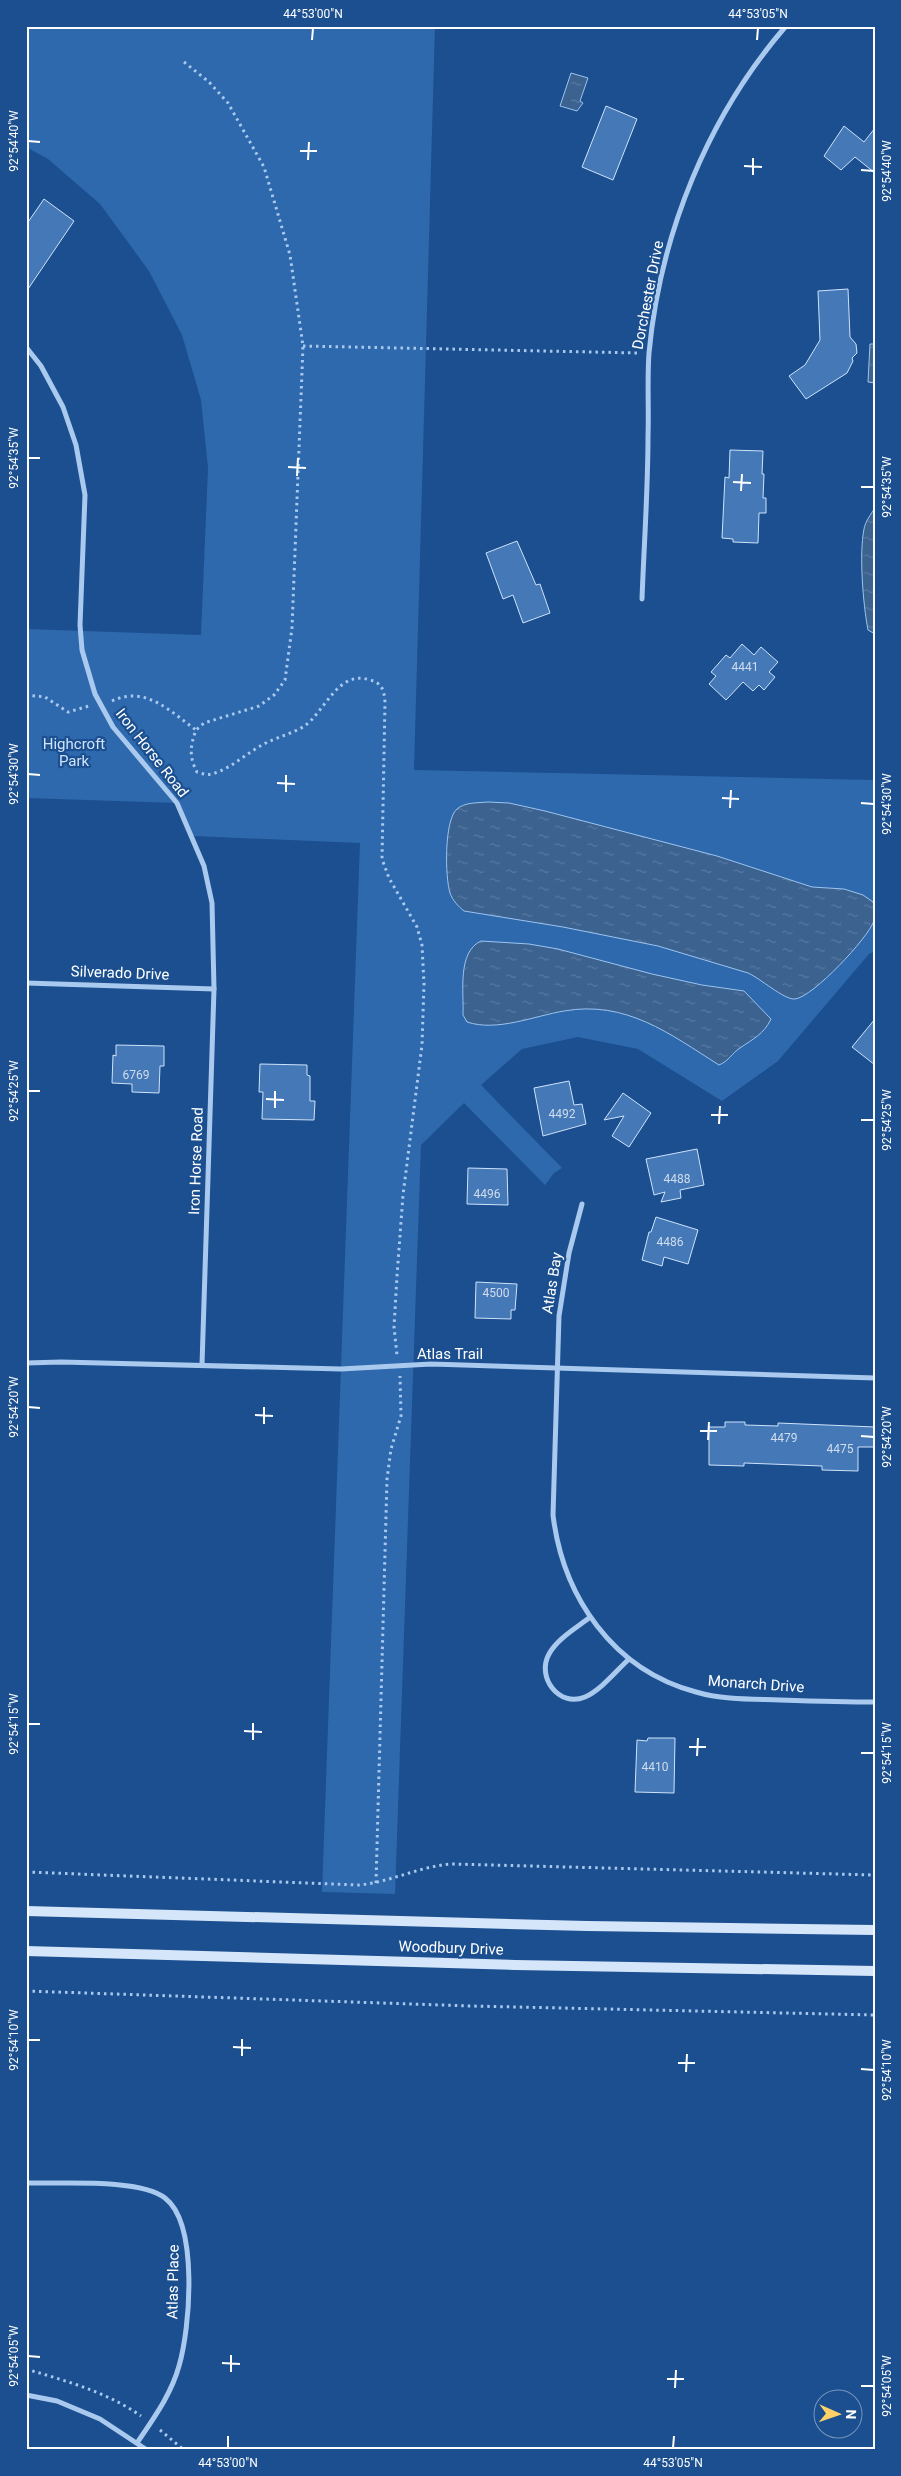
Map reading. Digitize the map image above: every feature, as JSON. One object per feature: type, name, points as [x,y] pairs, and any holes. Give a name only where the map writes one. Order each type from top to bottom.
[{"type":"main road","name":"Woodbury Drive","points":[[26,1911],[587,1926],[875,1930]]},
{"type":"main road","name":"Woodbury Drive","points":[[26,1951],[515,1965],[875,1971]]},
{"type":"street","name":"Dorchester Drive","points":[[642,599],[649,354],[658,297],[674,228],[700,161],[727,109],[762,54],[786,26]]},
{"type":"street","name":"Iron Horse Road","points":[[26,347],[41,366],[63,407],[76,445],[85,495],[80,625],[87,672],[99,704],[113,727],[177,803],[193,836],[204,866],[212,903],[214,989],[202,1366]]},
{"type":"street","name":"Silverado Drive","points":[[26,983],[214,989]]},
{"type":"street","name":"Atlas Bay","points":[[556,1368],[561,1297],[569,1253],[582,1204]]},
{"type":"street","name":"Atlas Trail","points":[[26,1364],[61,1362],[341,1369],[432,1364],[875,1378]]},
{"type":"street","name":"Monarch Drive","points":[[556,1368],[552,1515],[556,1539],[572,1586],[589,1618],[628,1659],[673,1684],[696,1692],[723,1697],[875,1702]]},
{"type":"street","points":[[589,1618],[560,1641],[548,1656],[545,1675],[555,1692],[572,1699],[586,1697],[628,1659]]},
{"type":"street","name":"Atlas Place","points":[[27,2183],[128,2185],[148,2189],[165,2198],[177,2211],[186,2235],[189,2264],[186,2325],[179,2366],[165,2401],[137,2443]]},
{"type":"street","points":[[26,2394],[58,2401],[100,2419],[147,2450]]},
{"type":"path","points":[[184,62],[209,82],[228,103],[264,167],[290,255],[303,346],[292,628],[285,680],[274,695],[259,706],[204,723],[196,730],[191,744],[193,764],[197,772],[205,775],[215,773],[265,743],[302,727],[315,718],[347,680],[367,679],[377,682],[383,689],[385,702],[382,859],[390,878],[417,927],[422,945],[424,984],[422,1045],[404,1186],[398,1258],[394,1327],[397,1352]]},
{"type":"path","points":[[303,346],[649,354]]},
{"type":"path","points":[[26,695],[45,697],[68,712],[76,711]]},
{"type":"path","points":[[121,697],[145,697],[159,703],[196,730]]},
{"type":"path","points":[[376,1883],[387,1479],[391,1449],[401,1416],[401,1391]]},
{"type":"path","points":[[26,1872],[312,1883],[376,1883],[417,1870],[452,1864],[875,1875]]},
{"type":"path","points":[[26,1991],[471,2006],[875,2015]]},
{"type":"path","points":[[26,2370],[87,2388],[134,2411]]},
{"type":"path","points":[[164,2432],[184,2450]]},
{"type":"green space","name":"Highcroft Park","points":[[26,26],[435,26],[414,770],[875,780],[875,951],[869,954],[778,1061],[722,1101],[638,1049],[578,1037],[522,1049],[481,1085],[562,1168],[554,1173],[545,1185],[464,1103],[421,1145],[395,1894],[322,1892],[360,843],[193,836],[177,803],[26,798],[26,629],[201,635],[208,468],[201,400],[182,335],[149,271],[100,204],[48,159],[26,147]]},
{"type":"water","points":[[571,73],[588,78],[580,101],[583,103],[577,111],[560,106]]},
{"type":"water","points":[[870,344],[875,344],[875,383],[868,382]]},
{"type":"water","points":[[875,508],[875,634],[868,630],[863,593],[862,565],[865,526]]},
{"type":"water","points":[[472,803],[509,803],[545,811],[717,856],[812,887],[844,889],[863,895],[873,902],[875,911],[874,921],[862,940],[839,966],[814,988],[795,999],[778,993],[748,973],[658,946],[563,927],[464,911],[453,898],[448,885],[447,849],[450,825],[453,815],[460,807]]},
{"type":"water","points":[[481,941],[529,944],[558,949],[652,974],[702,985],[744,991],[771,1019],[758,1036],[719,1065],[665,1031],[627,1015],[607,1010],[564,1011],[503,1024],[479,1025],[467,1022],[463,1015],[463,974],[468,954],[473,946]]},
{"type":"building","points":[[606,106],[637,119],[613,180],[582,167]]},
{"type":"building","points":[[844,126],[864,142],[875,128],[875,173],[855,157],[841,170],[824,156]]},
{"type":"building","points":[[44,199],[74,221],[26,292],[26,225]]},
{"type":"building","points":[[848,289],[850,337],[856,344],[857,353],[852,358],[853,361],[847,373],[806,399],[789,376],[805,365],[820,340],[818,291]]},
{"type":"building","points":[[730,450],[763,451],[763,498],[766,498],[766,513],[759,513],[758,543],[733,542],[733,539],[722,538],[725,477],[729,478]]},
{"type":"building","points":[[517,541],[536,585],[540,584],[550,613],[523,623],[513,595],[503,599],[486,553]]},
{"type":"building","points":[[742,644],[754,655],[761,647],[778,662],[769,672],[775,677],[764,690],[759,685],[753,691],[743,682],[726,700],[709,684],[716,676],[711,672],[726,655],[730,658]]},
{"type":"building","points":[[875,1019],[875,1065],[852,1047]]},
{"type":"building","points":[[116,1045],[164,1046],[164,1066],[160,1066],[159,1093],[132,1092],[132,1084],[112,1083],[113,1055],[116,1056]]},
{"type":"building","points":[[260,1064],[307,1065],[307,1075],[310,1076],[310,1101],[315,1101],[314,1120],[262,1119],[263,1092],[259,1092]]},
{"type":"building","points":[[569,1081],[574,1105],[582,1104],[586,1124],[543,1136],[534,1088]]},
{"type":"building","points":[[623,1093],[651,1113],[629,1147],[612,1136],[624,1116],[604,1120]]},
{"type":"building","points":[[697,1149],[704,1185],[680,1190],[681,1198],[661,1202],[665,1192],[654,1195],[646,1159]]},
{"type":"building","points":[[468,1168],[507,1169],[508,1205],[467,1204]]},
{"type":"building","points":[[656,1217],[698,1230],[688,1264],[664,1257],[662,1266],[642,1260],[649,1232],[651,1232]]},
{"type":"building","points":[[476,1282],[517,1284],[515,1310],[511,1310],[511,1319],[475,1318]]},
{"type":"building","points":[[725,1422],[745,1422],[745,1425],[778,1426],[778,1423],[875,1427],[875,1447],[858,1447],[858,1471],[822,1470],[822,1466],[744,1463],[744,1466],[709,1465],[709,1427],[725,1427]]},
{"type":"building","points":[[648,1738],[675,1738],[674,1793],[635,1792],[637,1740],[647,1741]]}]
